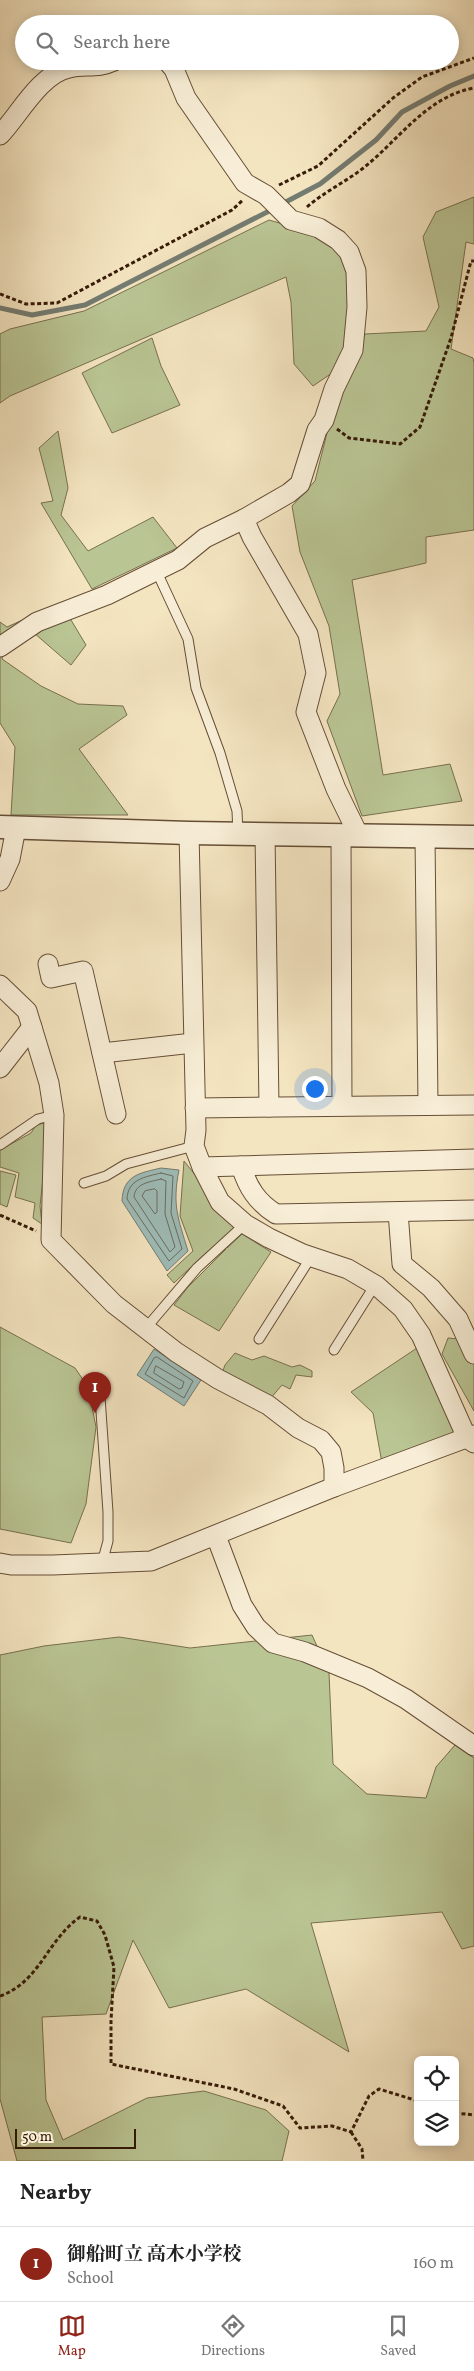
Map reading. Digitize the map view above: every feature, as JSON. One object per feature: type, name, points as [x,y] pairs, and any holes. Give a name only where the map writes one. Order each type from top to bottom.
[{"type":"street","points":[[0,135],[50,76],[64,70]]},
{"type":"street","points":[[0,647],[36,622],[106,595],[178,560],[205,538],[244,519],[300,484],[316,430],[324,420],[334,389],[354,350],[357,307],[356,271],[349,252],[338,240],[320,228],[291,220],[266,195],[245,183],[186,98],[174,70]]},
{"type":"street","points":[[244,519],[252,537],[308,634],[316,673],[306,712],[336,789],[350,836],[342,1106]]},
{"type":"street","points":[[0,881],[10,859],[8,828],[238,834],[474,837]]},
{"type":"street","points":[[0,1563],[11,1565],[151,1561],[334,1487],[472,1439],[421,1335],[403,1309],[375,1285],[348,1270],[311,1257],[269,1238],[245,1224],[220,1202],[202,1167],[194,1146],[196,1130],[189,833]]},
{"type":"street","points":[[265,834],[269,1106]]},
{"type":"street","points":[[425,836],[428,1105]]},
{"type":"street","points":[[48,964],[51,978],[83,971],[116,1114]]},
{"type":"street","points":[[0,985],[28,1011],[50,1084],[54,1115],[51,1240],[114,1304],[146,1328],[218,1379],[268,1405],[298,1428],[321,1440],[331,1452],[334,1468],[334,1487]]},
{"type":"street","points":[[0,1068],[32,1028]]},
{"type":"street","points":[[102,1053],[193,1043]]},
{"type":"street","points":[[195,1108],[474,1105]]},
{"type":"street","points":[[202,1167],[474,1159]]},
{"type":"street","points":[[241,1166],[247,1183],[261,1204],[276,1214],[474,1210]]},
{"type":"street","points":[[398,1212],[402,1264],[431,1288],[458,1319],[474,1354]]},
{"type":"street","points":[[216,1536],[242,1604],[256,1626],[273,1643],[305,1652],[368,1678],[406,1699],[474,1746]]},
{"type":"lane","points":[[156,570],[188,639],[196,688],[220,753],[237,811],[238,834]]},
{"type":"lane","points":[[0,1145],[38,1119],[54,1115]]},
{"type":"lane","points":[[84,1184],[106,1176],[126,1164],[194,1146]]},
{"type":"lane","points":[[146,1328],[197,1268],[245,1224]]},
{"type":"lane","points":[[259,1339],[311,1257]]},
{"type":"lane","points":[[334,1350],[375,1285]]},
{"type":"lane","points":[[100,1397],[108,1512],[108,1541],[102,1563]]},
{"type":"path","points":[[291,220],[313,202],[366,166],[423,112],[462,90],[474,88]]},
{"type":"path","points":[[324,420],[349,438],[400,444],[420,427],[451,338],[471,260],[474,261]]},
{"type":"path","points":[[0,1215],[25,1224],[51,1240]]},
{"type":"path","points":[[0,1996],[28,1980],[66,1927],[80,1917],[97,1921],[105,1934],[114,1967],[111,2064],[242,2092],[283,2106],[300,2128],[332,2126],[351,2132],[362,2149],[363,2161]]},
{"type":"path","points":[[351,2132],[369,2096],[379,2089],[414,2100]]},
{"type":"path","points":[[459,2113],[474,2115]]},
{"type":"green space","points":[[474,197],[474,244],[466,242],[451,349],[473,358],[474,363],[474,530],[426,537],[426,563],[352,580],[383,775],[450,764],[462,801],[362,816],[327,721],[340,694],[329,626],[300,552],[292,506],[315,481],[327,433],[365,334],[426,331],[439,307],[423,237],[436,212]]},
{"type":"green space","points":[[269,220],[331,238],[351,272],[353,318],[338,369],[313,386],[294,364],[291,302],[286,277],[10,396],[0,403],[0,334],[10,329],[84,311]]},
{"type":"green space","points":[[152,338],[161,366],[180,405],[112,433],[82,373]]},
{"type":"green space","points":[[58,431],[68,488],[61,515],[88,551],[153,517],[177,548],[92,589],[41,503],[53,501],[39,448]]},
{"type":"green space","points":[[49,608],[68,615],[86,645],[71,665],[34,633],[5,642],[2,659],[41,686],[78,704],[123,706],[127,715],[79,749],[128,815],[11,815],[15,747],[0,723],[0,622],[7,627]]},
{"type":"green space","points":[[49,1122],[40,1206],[42,1224],[33,1218],[35,1203],[15,1197],[19,1173],[0,1167],[0,1150],[31,1133],[36,1125]]},
{"type":"green space","points":[[184,1161],[236,1226],[227,1248],[242,1234],[271,1252],[219,1331],[174,1305],[188,1287],[226,1249],[208,1251],[174,1283],[167,1275],[193,1251],[180,1216]]},
{"type":"green space","points":[[0,1171],[16,1175],[7,1207],[0,1204]]},
{"type":"green space","points":[[0,1327],[75,1368],[88,1387],[96,1427],[86,1504],[71,1543],[0,1529]]},
{"type":"green space","points":[[448,1338],[459,1339],[474,1363],[474,1411],[442,1354]]},
{"type":"green space","points":[[417,1348],[456,1434],[382,1463],[373,1413],[351,1392]]},
{"type":"green space","points":[[235,1353],[252,1360],[264,1356],[292,1367],[300,1365],[312,1371],[312,1377],[296,1375],[290,1389],[282,1385],[270,1399],[221,1376],[225,1365]]},
{"type":"green space","points":[[312,1635],[329,1673],[333,1764],[367,1794],[426,1798],[436,1767],[455,1745],[474,1758],[474,1946],[462,1949],[442,1912],[311,1923],[349,2052],[246,1989],[169,2008],[133,1940],[106,2014],[42,2017],[46,2100],[63,2140],[147,2098],[204,2091],[266,2110],[289,2131],[282,2161],[17,2161],[0,2099],[0,1655],[44,1646],[119,1637],[190,1648]]},
{"type":"water","points":[[161,1168],[179,1170],[176,1193],[177,1211],[188,1251],[167,1271],[122,1201],[123,1192],[129,1180],[140,1174]]},
{"type":"water","points":[[154,1349],[201,1380],[184,1406],[137,1375]]},
{"type":"waterway","points":[[280,205],[320,184],[376,140],[402,112],[450,86],[474,76]]},
{"type":"waterway","points":[[0,308],[32,315],[85,305],[273,209]]},
{"type":"place","name":"御船町立 高木小学校","points":[[95,1413]]}]
